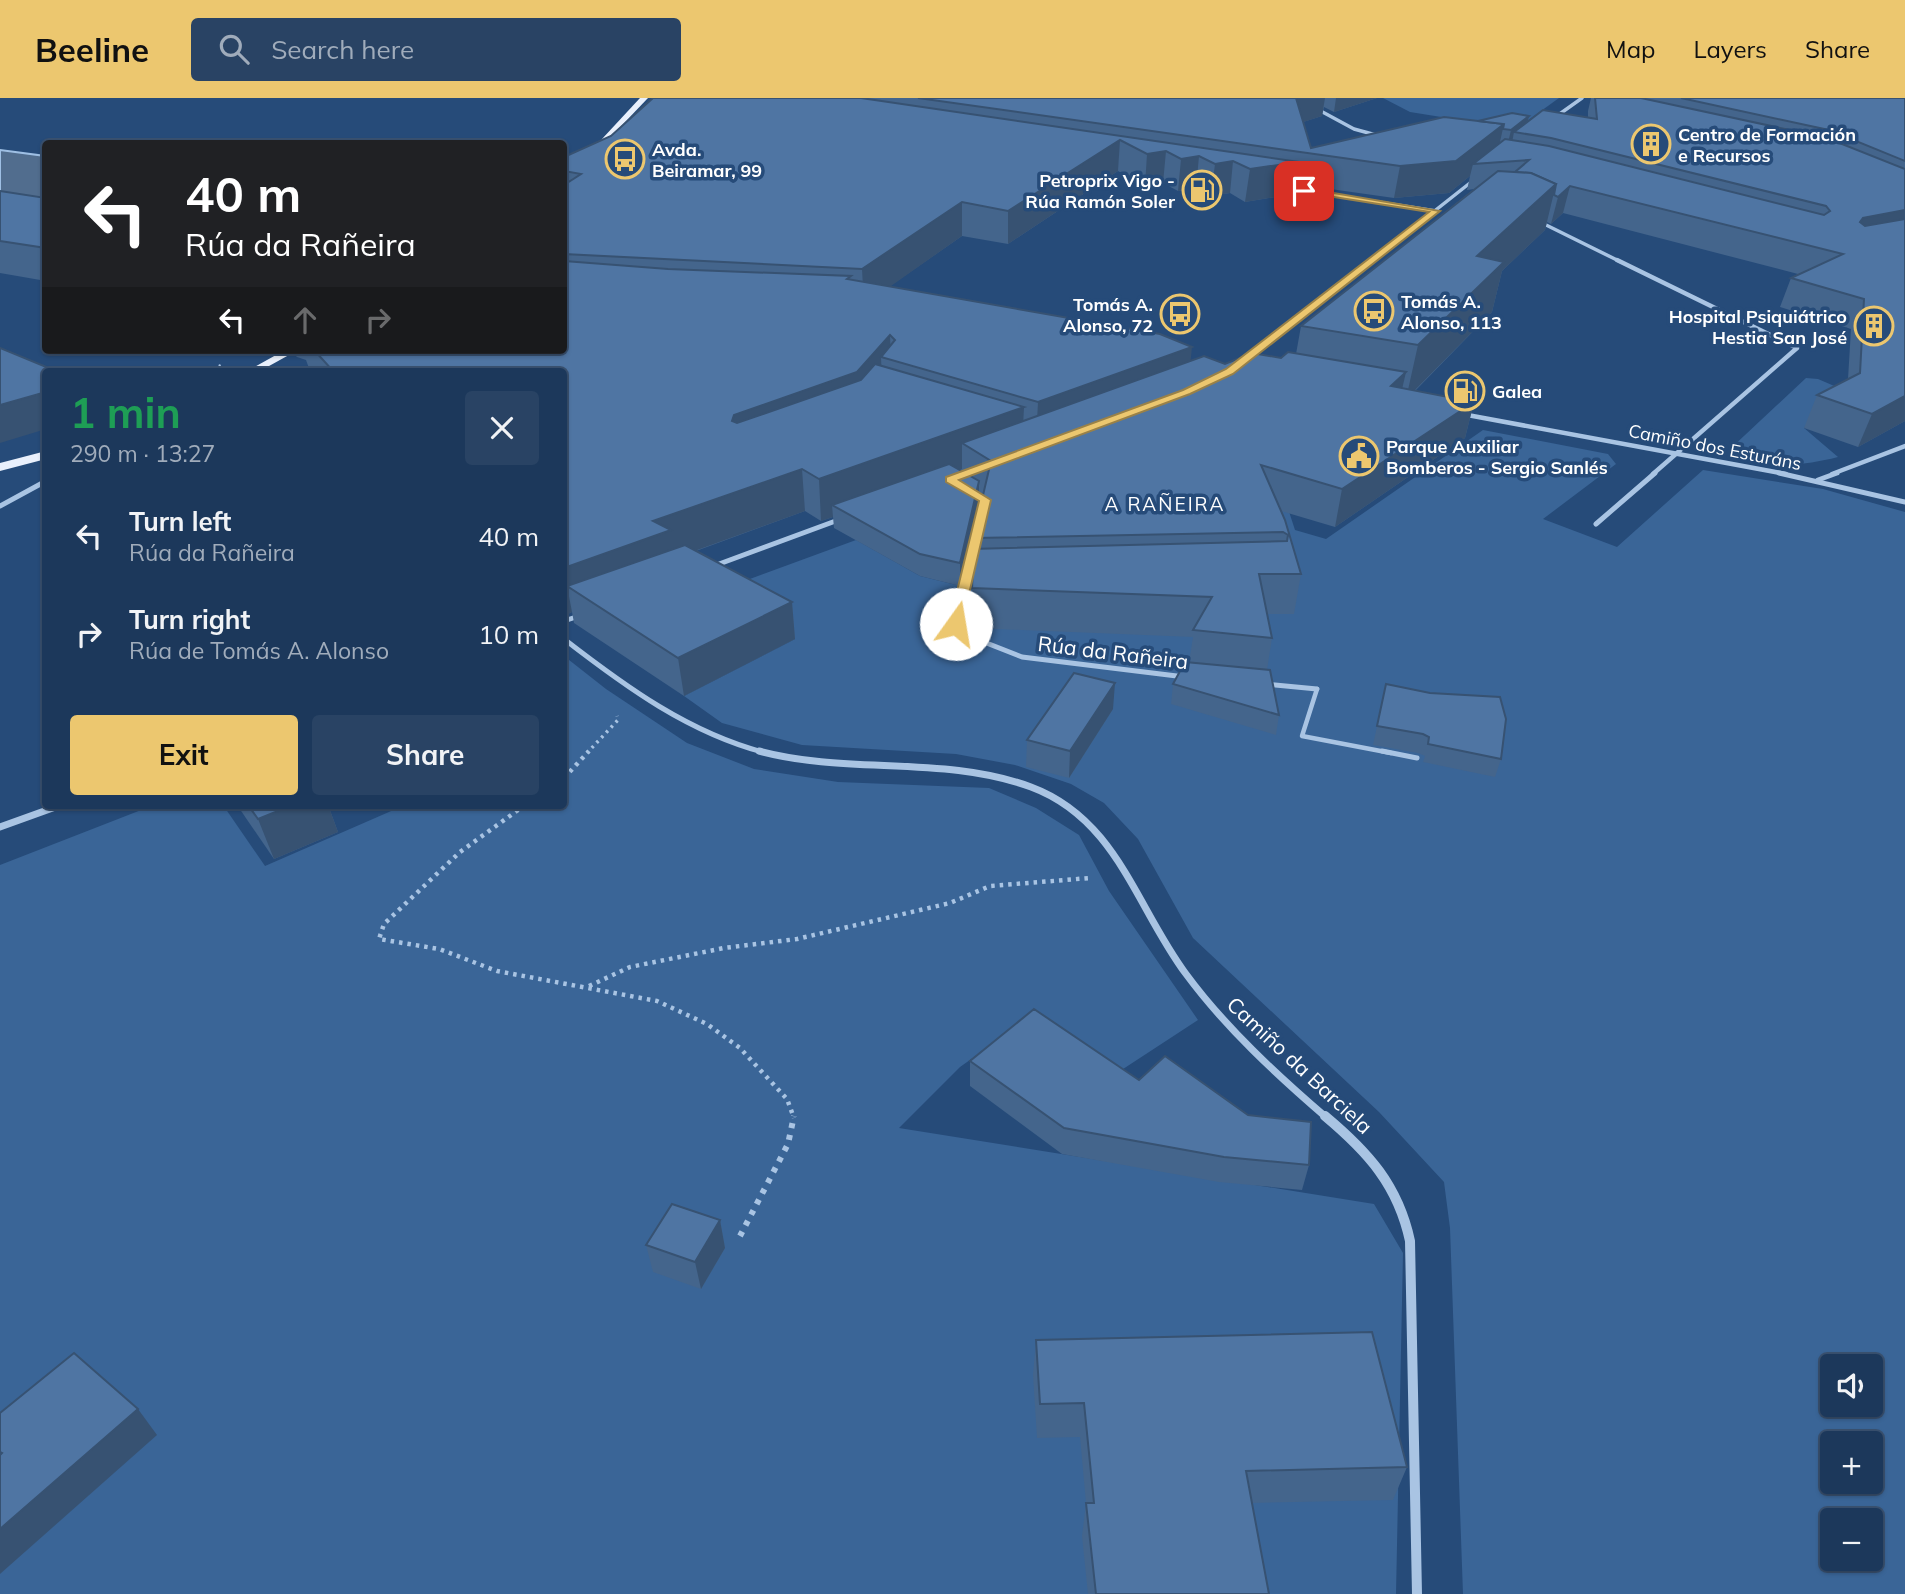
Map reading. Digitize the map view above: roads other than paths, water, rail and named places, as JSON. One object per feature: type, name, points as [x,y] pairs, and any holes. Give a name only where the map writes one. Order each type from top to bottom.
[{"type":"main road","points":[[567,181],[644,98]]},
{"type":"main road","points":[[261,368],[286,354]]},
{"type":"main road","points":[[0,467],[42,455]]},
{"type":"street","points":[[1554,119],[1582,98]]},
{"type":"street","points":[[1310,104],[1354,129],[1384,136]]},
{"type":"street","points":[[1576,104],[1583,105]]},
{"type":"street","points":[[1237,365],[1479,176]]},
{"type":"street","points":[[1277,186],[1436,211]]},
{"type":"street","points":[[1459,192],[1471,195]]},
{"type":"street","points":[[1441,206],[1451,207]]},
{"type":"street","points":[[1536,220],[1797,348],[1596,524]]},
{"type":"street","name":"Camiño dos Esturáns","points":[[1459,414],[1817,480],[1905,502]]},
{"type":"street","points":[[1817,480],[1905,446]]},
{"type":"street","points":[[0,506],[42,483]]},
{"type":"street","points":[[705,569],[847,517]]},
{"type":"street","name":"Rúa da Rañeira","points":[[976,539],[956,624],[961,633],[1022,657],[1085,667],[1194,678]]},
{"type":"street","points":[[965,583],[978,583]]},
{"type":"street","points":[[567,620],[589,612]]},
{"type":"street","name":"Camiño da Barciela","points":[[567,641],[710,737],[750,751],[816,762],[974,772],[1007,779],[1037,789],[1092,824],[1115,849],[1184,972],[1221,1017],[1256,1053],[1364,1149],[1385,1175],[1405,1210],[1412,1252],[1417,1594]]},
{"type":"street","points":[[1262,684],[1317,689]]},
{"type":"street","points":[[0,827],[50,809]]},
{"type":"lane","points":[[1317,689],[1301,736],[1416,758]]},
{"type":"place","name":"Centro de Formación e Recursos","points":[[1651,144]]},
{"type":"place","name":"Avda. Beiramar, 99","points":[[625,159]]},
{"type":"place","name":"Petroprix Vigo - Rúa Ramón Soler","points":[[1202,190]]},
{"type":"place","name":"Tomás A. Alonso, 113","points":[[1374,311]]},
{"type":"place","name":"Tomás A. Alonso, 72","points":[[1180,314]]},
{"type":"place","name":"Hospital Psiquiátrico Hestia San José","points":[[1874,326]]},
{"type":"place","name":"Galea","points":[[1465,391]]},
{"type":"place","name":"Parque Auxiliar Bomberos - Sergio Sanlés","points":[[1359,456]]},
{"type":"district","name":"A RAÑEIRA","points":[[1165,504]]}]
